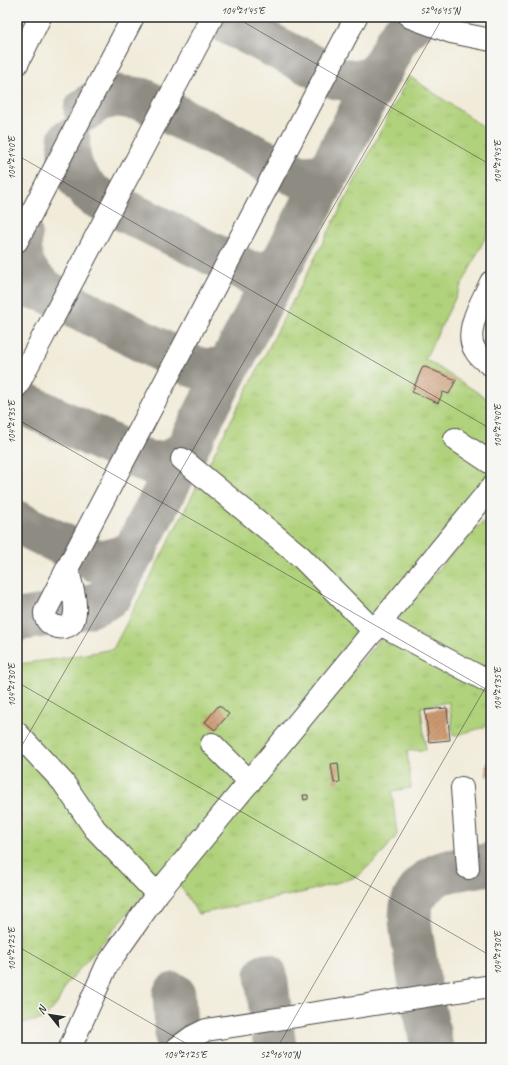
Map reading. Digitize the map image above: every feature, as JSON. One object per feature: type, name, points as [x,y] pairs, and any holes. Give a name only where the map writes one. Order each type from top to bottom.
[{"type":"lane","points":[[17,64],[40,17]]},
{"type":"lane","points":[[17,241],[133,17]]},
{"type":"lane","points":[[17,386],[212,17]]},
{"type":"lane","points":[[67,569],[356,17]]},
{"type":"lane","points":[[410,17],[451,32],[491,40]]},
{"type":"lane","points":[[491,282],[474,318],[471,336],[474,350],[491,366]]},
{"type":"lane","points":[[455,439],[491,463]]},
{"type":"lane","points":[[182,459],[300,556],[377,628],[491,683]]},
{"type":"lane","points":[[70,1048],[107,965],[157,894],[491,488]]},
{"type":"lane","points":[[17,733],[63,782],[95,829],[157,894]]},
{"type":"lane","points":[[212,744],[250,782]]},
{"type":"lane","points":[[462,788],[468,868]]},
{"type":"lane","points":[[177,1048],[192,1037],[206,1030],[491,986]]},
{"type":"green space","points":[[409,76],[491,132],[491,226],[425,359],[491,401],[491,476],[169,865],[66,985],[57,1004],[44,1019],[17,1024],[17,664],[58,659],[113,649]]},
{"type":"green space","points":[[490,517],[491,720],[485,727],[453,736],[449,702],[421,707],[426,750],[407,751],[411,788],[392,791],[397,835],[381,855],[357,877],[305,892],[198,914],[180,885],[184,873],[467,535]]},
{"type":"building","points":[[423,366],[456,380],[449,394],[443,392],[438,403],[412,392]]},
{"type":"building","points":[[219,705],[229,714],[215,730],[205,722]]},
{"type":"building","points":[[447,708],[450,740],[429,742],[425,710]]},
{"type":"building","points":[[338,763],[340,782],[334,783],[331,764]]},
{"type":"building","points":[[485,765],[491,765],[491,776],[486,777]]},
{"type":"building","points":[[303,795],[308,795],[308,799],[304,800]]},
{"type":"taxiway","points":[[216,17],[337,78],[361,81],[377,74],[382,69]]},
{"type":"taxiway","points":[[17,620],[81,609],[104,600],[112,594],[396,41],[403,32],[420,17]]},
{"type":"taxiway","points":[[85,110],[98,100],[116,96],[142,99],[301,177],[318,176],[329,171],[335,161]]},
{"type":"taxiway","points":[[69,140],[71,164],[74,171],[88,190],[95,196],[249,272],[260,273],[269,271],[277,267],[285,259]]},
{"type":"taxiway","points":[[21,234],[21,253],[24,267],[33,279],[46,291]]},
{"type":"taxiway","points":[[17,287],[30,287],[46,291],[189,365],[209,370],[222,368],[229,364],[236,355]]},
{"type":"taxiway","points":[[17,400],[147,462],[165,462],[179,456],[188,447]]},
{"type":"taxiway","points":[[17,522],[94,560],[111,560],[127,554],[137,548]]},
{"type":"taxiway","points":[[432,1048],[411,931],[410,913],[412,903],[420,890],[435,876],[454,870],[491,864]]},
{"type":"taxiway","points":[[266,975],[275,1048]]},
{"type":"taxiway","points":[[174,994],[177,1048]]}]
